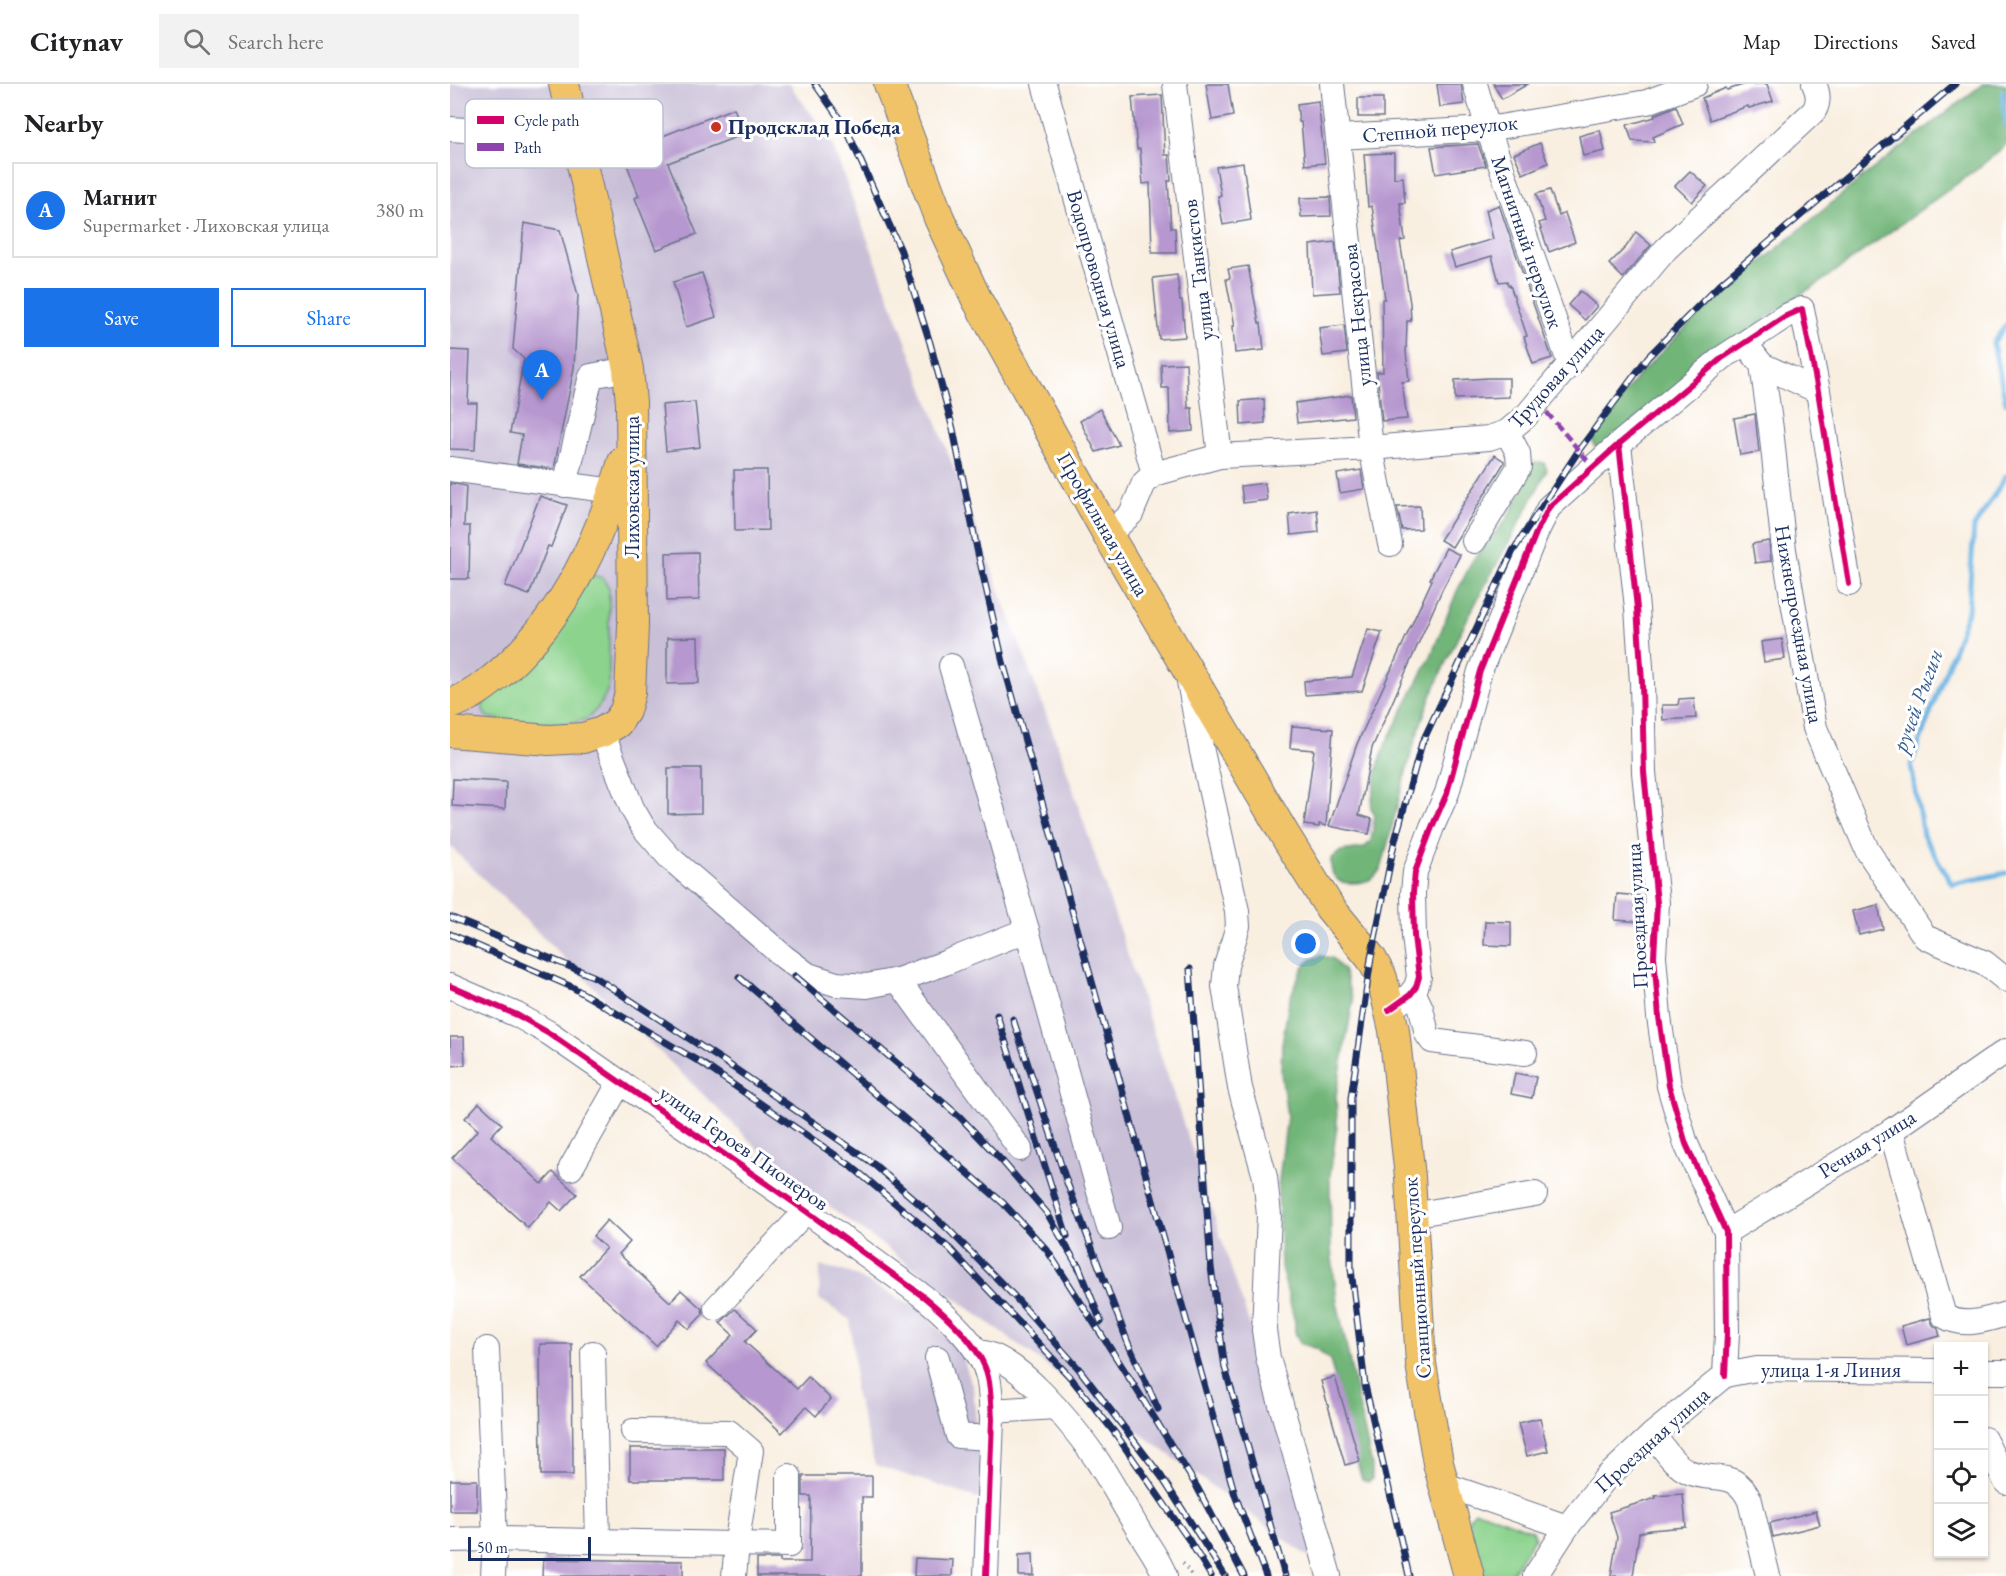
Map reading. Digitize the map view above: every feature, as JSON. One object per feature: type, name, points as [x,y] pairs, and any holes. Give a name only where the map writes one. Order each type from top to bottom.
[{"type":"main road","name":"Лиховская улица","points":[[564,84],[567,99]]},
{"type":"main road","name":"Профильная улица","points":[[889,84],[939,218],[976,298],[1108,535],[1187,670],[1330,908],[1371,958],[1382,978]]},
{"type":"main road","name":"Лиховская улица","points":[[465,733],[549,740],[584,738],[602,732],[616,723],[625,711],[630,693],[633,581],[632,434],[628,369],[583,168]]},
{"type":"main road","points":[[465,733],[470,716],[470,705],[462,699],[492,680],[522,652],[552,617],[586,560],[614,491],[632,434]]},
{"type":"main road","points":[[586,560],[615,566],[633,581]]},
{"type":"main road","name":"Станционный переулок","points":[[1382,978],[1394,1030],[1408,1153],[1421,1364],[1438,1463],[1469,1576]]},
{"type":"street","name":"Водопроводная улица","points":[[1044,84],[1154,474]]},
{"type":"street","name":"улица Танкистов","points":[[1175,84],[1220,456]]},
{"type":"street","name":"улица Некрасова","points":[[1332,84],[1371,448],[1390,544]]},
{"type":"street","name":"Магнитный переулок","points":[[1475,84],[1488,129],[1570,365]]},
{"type":"street","name":"Степной переулок","points":[[1338,137],[1488,129],[1643,93],[1695,84]]},
{"type":"street","name":"Трудовая улица","points":[[1154,474],[1220,456],[1371,448],[1489,438],[1508,432],[1526,416],[1666,249],[1814,111],[1818,103],[1818,92],[1814,84]]},
{"type":"street","points":[[450,129],[465,130]]},
{"type":"street","points":[[1389,1010],[1410,995],[1419,977],[1414,936],[1415,872],[1446,793],[1486,654],[1536,532],[1549,507],[1619,444],[1722,358],[1784,317],[1802,309],[1818,391],[1848,584]]},
{"type":"street","name":"Нижнепроездная улица","points":[[1745,343],[1762,365],[1772,429],[1784,550],[1815,728],[1868,850],[1925,937],[1985,963],[2006,980]]},
{"type":"street","points":[[1762,365],[1818,391]]},
{"type":"street","points":[[565,485],[591,376],[628,369]]},
{"type":"street","points":[[1474,541],[1519,467],[1518,453],[1508,432]]},
{"type":"street","name":"Проездная улица","points":[[1535,1576],[1567,1527],[1605,1479],[1653,1434],[1725,1376],[1726,1232],[1686,1144],[1669,1086],[1659,1017],[1654,956],[1657,903],[1644,772],[1642,682],[1637,608],[1619,444]]},
{"type":"street","points":[[450,469],[614,491]]},
{"type":"street","points":[[1108,535],[1131,514],[1144,483],[1154,474]]},
{"type":"street","points":[[951,666],[1109,1228]]},
{"type":"street","points":[[1187,670],[1201,747],[1238,911],[1238,926],[1226,966],[1224,986],[1240,1088],[1265,1177],[1269,1215],[1264,1330],[1268,1358],[1329,1576]]},
{"type":"street","points":[[602,732],[627,798],[643,826],[670,858],[808,975],[836,984],[867,986],[898,980],[1027,930]]},
{"type":"street","points":[[898,980],[1020,1149]]},
{"type":"street","name":"улица Героев Пионеров","points":[[450,986],[497,1005],[549,1033],[806,1211],[933,1304],[977,1352],[988,1375],[991,1411]]},
{"type":"street","points":[[1413,991],[1421,1008],[1427,1034],[1432,1041],[1524,1053]]},
{"type":"street","name":"Речная улица","points":[[1726,1232],[1891,1131],[2006,1051]]},
{"type":"street","points":[[571,1168],[620,1082]]},
{"type":"street","points":[[1891,1131],[1944,1316],[1953,1322],[1977,1322],[2006,1314]]},
{"type":"street","points":[[1412,1215],[1536,1194]]},
{"type":"street","points":[[716,1308],[806,1211]]},
{"type":"street","points":[[487,1349],[495,1539],[493,1576]]},
{"type":"street","points":[[977,1352],[990,1353],[999,1358],[1026,1378],[1054,1407],[1095,1458],[1160,1563],[1165,1576]]},
{"type":"street","points":[[593,1353],[597,1541]]},
{"type":"street","points":[[938,1358],[958,1436],[991,1438]]},
{"type":"street","name":"улица 1-я Линия","points":[[1725,1376],[1757,1369],[1934,1371]]},
{"type":"street","points":[[1988,1372],[2006,1372]]},
{"type":"street","points":[[986,1576],[991,1411],[1054,1407]]},
{"type":"street","points":[[633,1431],[729,1432],[751,1450],[734,1576]]},
{"type":"street","points":[[1653,1434],[1678,1466],[1690,1473],[1729,1479],[1739,1483],[1745,1490],[1750,1501],[1768,1576]]},
{"type":"street","points":[[1988,1448],[2006,1482]]},
{"type":"street","points":[[450,1540],[789,1545],[789,1476]]},
{"type":"street","points":[[1445,1485],[1567,1527]]},
{"type":"shaded area","points":[[450,84],[789,84],[830,139],[1063,759],[1332,1574],[781,1171],[450,846]]},
{"type":"shaded area","points":[[820,1266],[846,1271],[922,1310],[962,1356],[973,1388],[983,1500],[875,1465],[854,1388],[855,1371],[850,1320],[819,1299]]},
{"type":"green space","points":[[1983,84],[2006,84],[2006,145],[1976,170],[1734,341],[1601,448],[1595,447],[1593,441],[1603,423],[1637,377],[1698,315],[1865,175]]},
{"type":"green space","points":[[1544,463],[1547,470],[1458,637],[1424,715],[1404,779],[1382,866],[1371,879],[1359,883],[1343,882],[1335,878],[1331,859],[1341,851],[1364,848],[1371,841],[1375,816],[1371,808],[1372,798],[1378,766],[1386,743],[1431,656],[1457,591],[1473,560],[1506,520],[1524,487],[1530,464]]},
{"type":"green space","points":[[592,575],[603,578],[609,588],[609,685],[598,707],[589,717],[569,722],[522,722],[486,716],[483,705]]},
{"type":"green space","points":[[1320,956],[1332,958],[1343,970],[1353,1001],[1336,1095],[1337,1126],[1330,1176],[1331,1249],[1337,1302],[1372,1466],[1372,1479],[1368,1482],[1362,1480],[1330,1360],[1317,1349],[1300,1343],[1295,1332],[1295,1322],[1281,1267],[1278,1188],[1287,1116],[1281,1073],[1282,1044],[1289,1002],[1296,982],[1304,966]]},
{"type":"green space","points":[[1475,1511],[1533,1531],[1535,1537],[1510,1576],[1481,1576],[1469,1523],[1469,1518]]},
{"type":"building","points":[[1206,84],[1228,84],[1233,116],[1212,120]]},
{"type":"building","points":[[1437,84],[1461,84],[1464,104],[1440,107]]},
{"type":"building","points":[[1493,84],[1528,84],[1502,99]]},
{"type":"building","points":[[1746,84],[1767,84],[1773,101],[1749,108],[1748,106],[1710,120],[1702,98],[1726,88],[1727,90]]},
{"type":"building","points":[[1162,95],[1165,155],[1169,155],[1171,181],[1168,181],[1171,228],[1175,228],[1176,253],[1152,253],[1150,183],[1143,184],[1132,97]]},
{"type":"building","points":[[1358,98],[1383,98],[1383,117],[1358,117]]},
{"type":"building","points":[[1318,101],[1325,163],[1305,165],[1297,104]]},
{"type":"building","points":[[1676,106],[1683,124],[1653,137],[1654,142],[1632,141],[1627,125],[1655,117],[1654,115]]},
{"type":"building","points":[[734,108],[744,134],[668,163],[697,234],[656,250],[635,198],[639,196],[628,168],[663,168],[663,136]]},
{"type":"building","points":[[1600,130],[1605,151],[1583,156],[1579,136]]},
{"type":"building","points":[[1540,143],[1548,163],[1523,174],[1514,154]]},
{"type":"building","points":[[1478,144],[1486,166],[1436,174],[1431,147]]},
{"type":"building","points":[[1394,153],[1394,178],[1403,177],[1405,203],[1400,203],[1405,240],[1400,241],[1410,303],[1411,321],[1407,321],[1406,352],[1409,381],[1402,382],[1407,419],[1382,421],[1377,372],[1383,372],[1382,299],[1385,299],[1372,206],[1368,207],[1364,154]]},
{"type":"building","points":[[1243,163],[1251,220],[1223,225],[1216,167]]},
{"type":"building","points":[[1690,171],[1707,186],[1692,202],[1675,186]]},
{"type":"building","points":[[1550,190],[1559,216],[1565,213],[1575,242],[1549,252],[1539,223],[1545,221],[1536,194]]},
{"type":"building","points":[[1330,197],[1331,216],[1301,217],[1300,198]]},
{"type":"building","points":[[1499,205],[1552,358],[1533,364],[1524,337],[1527,336],[1510,285],[1507,281],[1499,282],[1492,256],[1455,267],[1450,252],[1493,239],[1486,210]]},
{"type":"building","points":[[524,223],[560,230],[578,295],[574,368],[554,469],[517,464],[522,435],[510,433],[524,359],[513,349]]},
{"type":"building","points":[[1636,232],[1651,245],[1623,278],[1609,264],[1626,247]]},
{"type":"building","points":[[1335,242],[1340,292],[1312,294],[1310,245]]},
{"type":"building","points":[[1248,266],[1259,323],[1261,323],[1264,350],[1235,353],[1233,326],[1235,326],[1226,279],[1230,278],[1228,269]]},
{"type":"building","points":[[702,273],[716,317],[686,327],[673,282]]},
{"type":"building","points":[[1177,275],[1185,337],[1159,339],[1153,278]]},
{"type":"building","points":[[1580,291],[1597,306],[1585,320],[1568,305]]},
{"type":"building","points":[[1344,325],[1347,353],[1323,356],[1319,328]]},
{"type":"building","points":[[450,350],[470,351],[468,403],[477,403],[475,450],[450,449]]},
{"type":"building","points":[[1186,363],[1188,408],[1192,408],[1193,431],[1170,433],[1169,388],[1162,388],[1161,364]]},
{"type":"building","points":[[1509,378],[1509,397],[1455,399],[1455,380]]},
{"type":"building","points":[[1351,395],[1353,417],[1297,423],[1295,403]]},
{"type":"building","points":[[1264,399],[1265,423],[1241,425],[1240,401]]},
{"type":"building","points":[[695,402],[700,447],[666,451],[662,405]]},
{"type":"building","points":[[1100,409],[1119,445],[1096,452],[1080,421]]},
{"type":"building","points":[[1755,414],[1759,452],[1740,455],[1734,418]]},
{"type":"building","points":[[1495,455],[1504,463],[1452,547],[1440,540]]},
{"type":"building","points":[[734,470],[767,470],[768,530],[735,531]]},
{"type":"building","points":[[1361,470],[1364,489],[1340,493],[1337,474]]},
{"type":"building","points":[[450,483],[466,486],[464,526],[470,526],[469,579],[450,579]]},
{"type":"building","points":[[1265,483],[1267,500],[1243,503],[1241,486]]},
{"type":"building","points":[[540,496],[567,505],[529,595],[505,586]]},
{"type":"building","points":[[1420,506],[1421,529],[1402,530],[1397,507]]},
{"type":"building","points":[[1317,510],[1319,532],[1291,535],[1289,514]]},
{"type":"building","points":[[1769,541],[1771,561],[1755,563],[1752,544]]},
{"type":"building","points":[[1446,548],[1460,555],[1442,590],[1372,748],[1359,815],[1372,819],[1369,834],[1329,826],[1357,744]]},
{"type":"building","points":[[698,552],[699,600],[667,601],[666,553]]},
{"type":"building","points":[[1368,629],[1382,632],[1362,691],[1305,695],[1304,681],[1352,677]]},
{"type":"building","points":[[698,637],[699,683],[667,684],[667,638]]},
{"type":"building","points":[[1782,639],[1785,659],[1764,662],[1761,642]]},
{"type":"building","points":[[1694,698],[1696,718],[1663,720],[1662,705],[1678,705],[1679,699]]},
{"type":"building","points":[[1292,726],[1333,729],[1326,826],[1304,825],[1314,750],[1290,748]]},
{"type":"building","points":[[668,768],[701,768],[701,813],[668,814]]},
{"type":"building","points":[[453,779],[506,782],[505,809],[452,806]]},
{"type":"building","points":[[1617,894],[1642,896],[1642,922],[1615,920]]},
{"type":"building","points":[[1878,905],[1883,929],[1859,935],[1853,911]]},
{"type":"building","points":[[1485,921],[1511,922],[1511,946],[1484,945]]},
{"type":"building","points":[[450,1037],[464,1037],[465,1065],[450,1066]]},
{"type":"building","points":[[1515,1073],[1536,1077],[1532,1098],[1511,1094]]},
{"type":"building","points":[[479,1103],[502,1124],[491,1136],[542,1184],[553,1172],[577,1194],[561,1211],[551,1202],[528,1228],[452,1158],[478,1130],[465,1118]]},
{"type":"building","points":[[607,1220],[630,1242],[619,1254],[670,1302],[681,1290],[702,1309],[703,1314],[689,1329],[679,1320],[656,1346],[580,1276],[606,1248],[593,1236]]},
{"type":"building","points":[[735,1309],[757,1329],[745,1342],[797,1389],[808,1377],[831,1399],[816,1416],[806,1407],[782,1433],[706,1363],[733,1335],[720,1323]]},
{"type":"building","points":[[1930,1318],[1940,1336],[1906,1345],[1901,1326]]},
{"type":"building","points":[[540,1344],[572,1344],[573,1475],[541,1475]]},
{"type":"building","points":[[1335,1377],[1360,1461],[1345,1465],[1321,1381]]},
{"type":"building","points":[[1540,1418],[1548,1451],[1527,1456],[1518,1423]]},
{"type":"building","points":[[630,1448],[724,1448],[724,1480],[630,1480]]},
{"type":"building","points":[[803,1476],[872,1476],[872,1497],[862,1497],[862,1576],[757,1576],[757,1559],[810,1562],[811,1496],[803,1496]]},
{"type":"building","points":[[450,1480],[477,1480],[477,1511],[450,1511]]},
{"type":"building","points":[[1683,1494],[1686,1527],[1639,1533],[1633,1576],[1611,1576],[1617,1537],[1609,1512],[1656,1498],[1655,1496]]},
{"type":"building","points":[[1816,1511],[1820,1525],[1773,1537],[1770,1523]]},
{"type":"building","points":[[1033,1554],[1034,1576],[1019,1576],[1019,1555]]},
{"type":"building","points":[[915,1558],[953,1560],[952,1576],[914,1576]]},
{"type":"building","points":[[543,1559],[683,1561],[683,1576],[542,1576]]},
{"type":"waterway","name":"ручей Рыгин","points":[[2002,91],[2006,124]]},
{"type":"waterway","name":"ручей Рыгин","points":[[2006,325],[1993,343],[2006,403]]},
{"type":"waterway","name":"ручей Рыгин","points":[[2006,476],[1974,527],[1968,611],[1911,765],[1923,835],[1952,884],[2006,873]]},
{"type":"railway","points":[[815,84],[846,128],[901,251],[930,343],[953,429],[1003,662],[1235,1495],[1266,1576]]},
{"type":"railway","points":[[1409,1576],[1365,1385],[1351,1269],[1351,1098],[1371,958],[1394,844],[1422,743],[1513,551],[1579,450],[1648,357],[1720,284],[1955,84]]},
{"type":"railway","points":[[450,917],[595,977],[870,1161],[947,1228],[1014,1296],[1079,1369],[1161,1476],[1225,1576]]},
{"type":"railway","points":[[450,934],[572,987],[703,1064],[851,1166],[950,1249],[1070,1377],[1115,1433],[1211,1576]]},
{"type":"railway","points":[[1190,969],[1211,1267],[1225,1368],[1285,1576]]},
{"type":"railway","points":[[795,976],[960,1117],[1047,1213],[1080,1270]]},
{"type":"railway","points":[[739,977],[1003,1203],[1047,1250],[1197,1487],[1244,1576]]},
{"type":"railway","points":[[997,1015],[1067,1236]]},
{"type":"railway","points":[[1013,1019],[1066,1180],[1128,1343],[1158,1409]]},
{"type":"railway","points":[[1078,1264],[1101,1322]]},
{"type":"marked path","points":[[1538,402],[1593,467]]},
{"type":"cycle path","points":[[1389,1010],[1410,995],[1416,987],[1419,977],[1414,936],[1415,872],[1447,793],[1480,671],[1536,533],[1549,507],[1619,444],[1722,358],[1784,317],[1802,309],[1818,391],[1849,584]]},
{"type":"cycle path","points":[[1619,444],[1637,608],[1642,682],[1644,772],[1657,903],[1654,956],[1659,1017],[1669,1086],[1686,1144],[1726,1232],[1725,1375]]},
{"type":"cycle path","points":[[450,986],[517,1015],[549,1033],[806,1211],[924,1297],[962,1332],[984,1365],[990,1392],[992,1419],[986,1576]]},
{"type":"place","name":"Продсклад Победа","points":[[716,127]]},
{"type":"place","name":"Магнит","points":[[542,400]]}]
